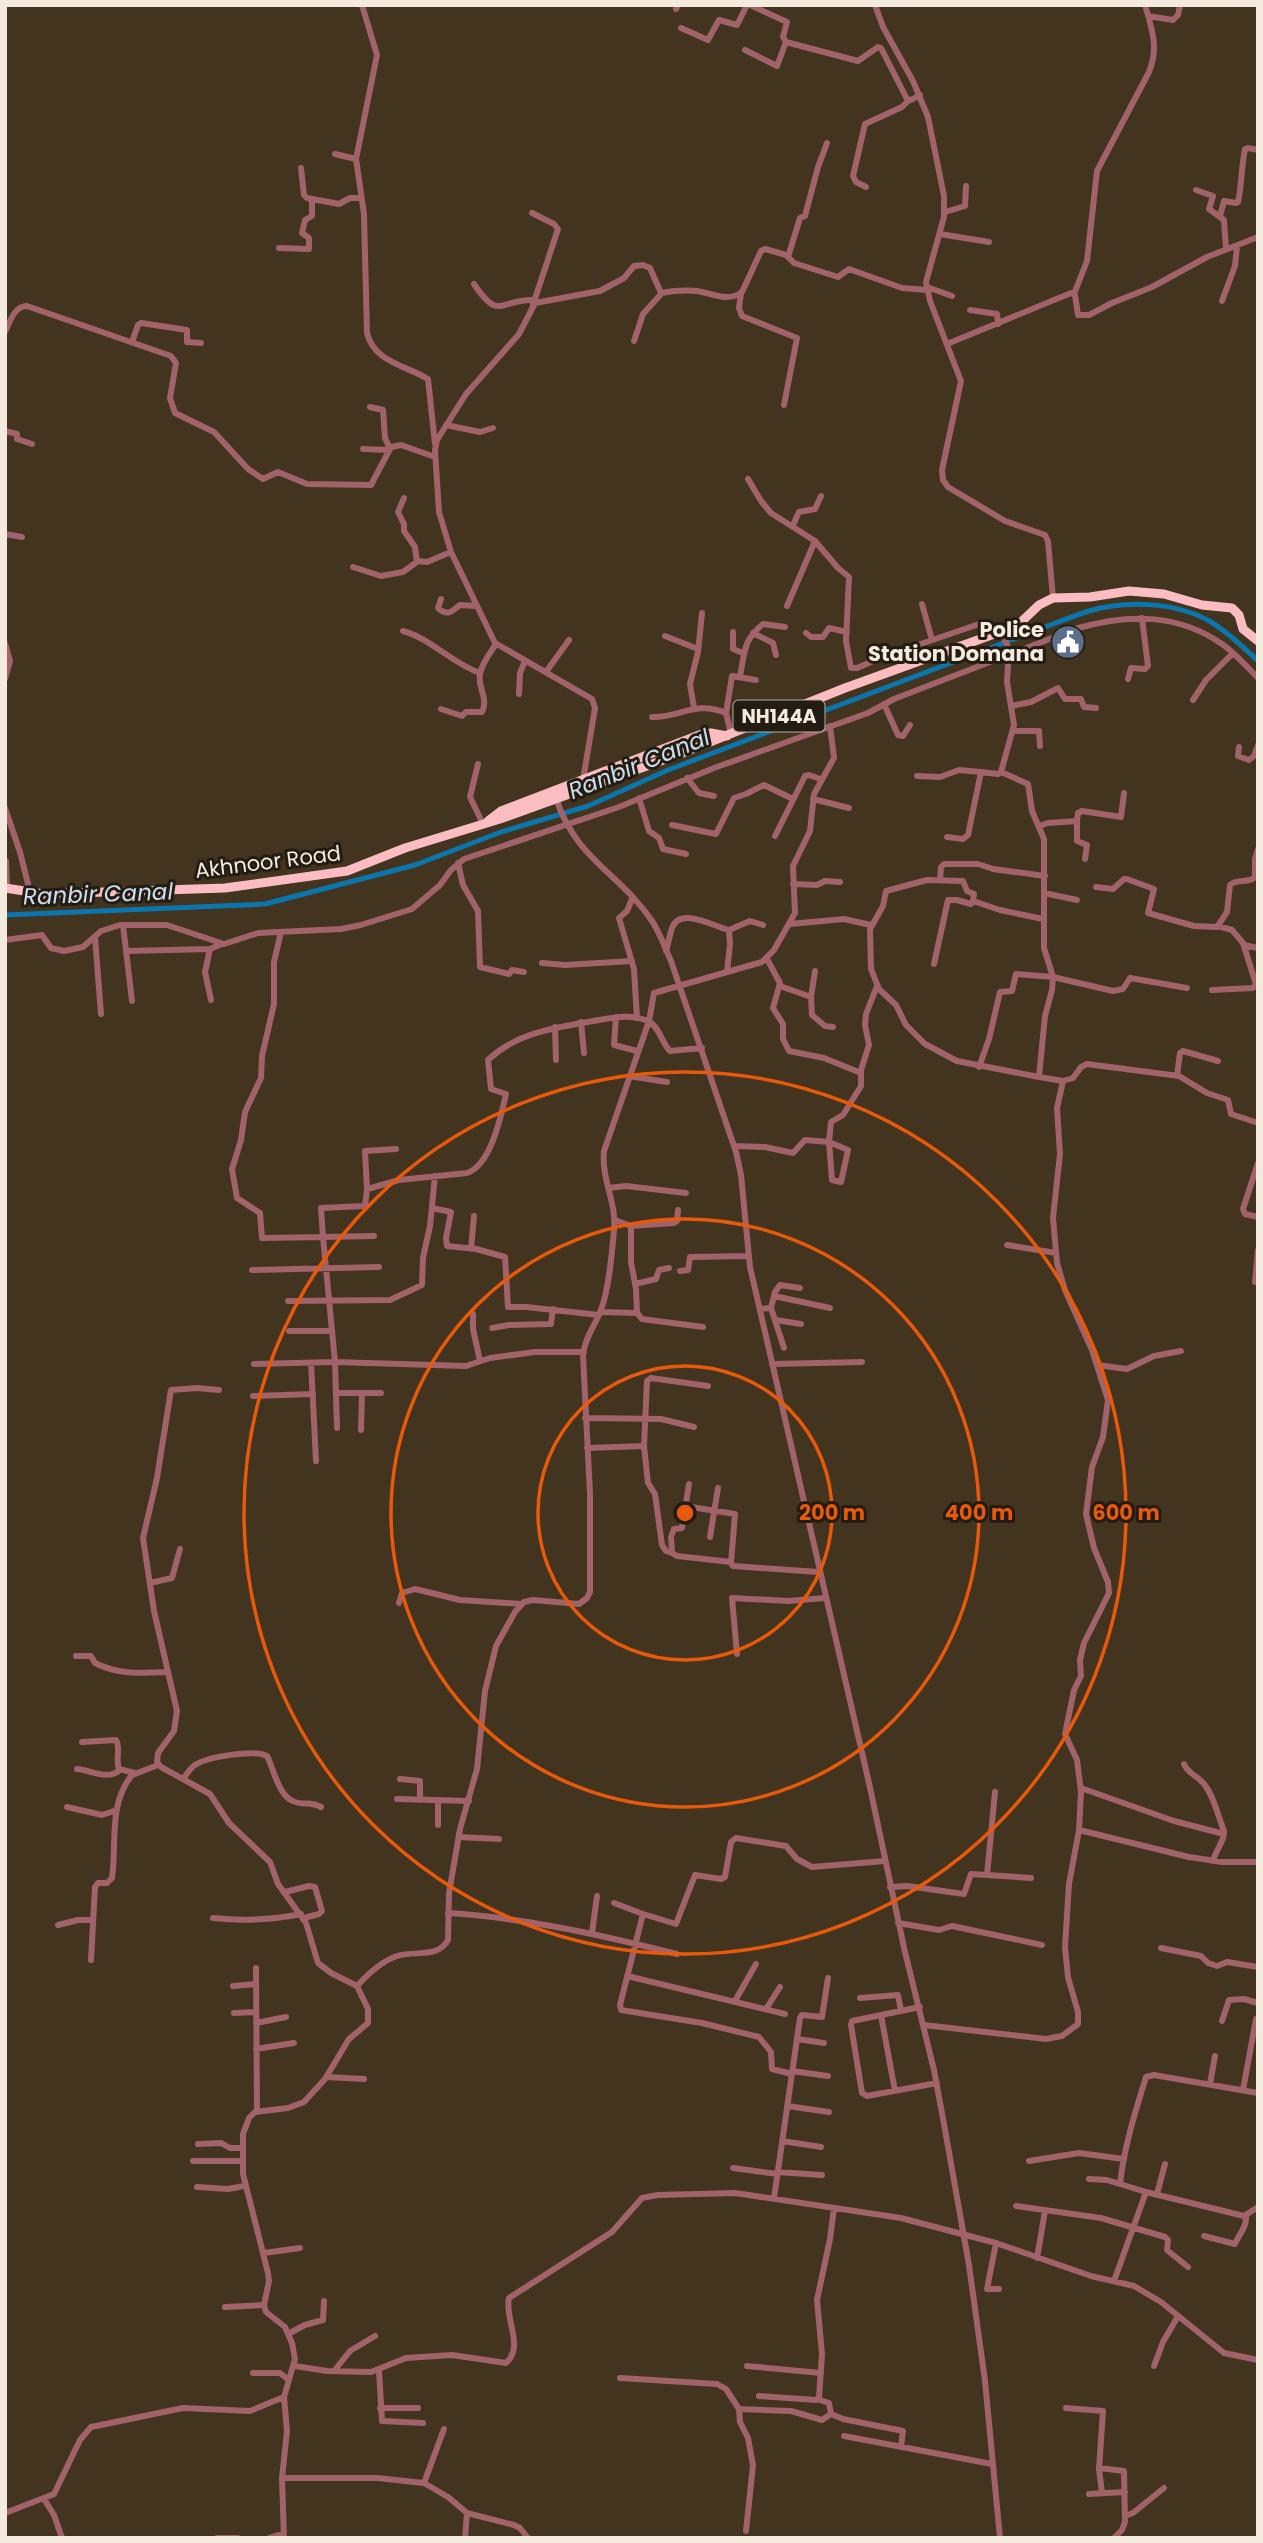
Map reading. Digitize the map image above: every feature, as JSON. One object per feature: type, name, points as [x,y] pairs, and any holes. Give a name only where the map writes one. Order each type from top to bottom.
[{"type":"highway","points":[[1053,598],[1090,597],[1118,591],[1149,592],[1202,606],[1227,606],[1239,615],[1245,632],[1258,641]]},
{"type":"highway","name":"Akhnoor Road","points":[[15,890],[59,894],[247,885],[347,871],[436,837],[484,824],[556,798],[729,735],[845,688],[1001,634],[1018,624],[1039,605],[1053,598]]},
{"type":"highway","name":"Akhnoor Road","points":[[484,824],[501,811],[702,734],[729,735]]},
{"type":"street","points":[[362,5],[377,59],[356,159],[364,214],[365,323],[368,340],[370,346],[380,355],[429,381],[439,512],[451,552],[496,644],[588,695],[594,702],[583,780]]},
{"type":"street","points":[[681,28],[708,40],[718,20],[736,25],[748,5],[787,22],[783,37],[786,41],[858,61],[878,47],[881,48],[909,100]]},
{"type":"street","points":[[875,5],[883,27],[920,95],[932,130],[945,212],[930,262],[927,288],[960,374],[961,384],[943,462],[943,480],[948,487],[1005,521],[1045,536],[1048,541],[1053,598]]},
{"type":"street","points":[[1145,5],[1155,41],[1155,57],[1097,171],[1087,261],[1074,294],[1078,316],[1085,316],[1166,281],[1226,249],[1258,237]]},
{"type":"street","points":[[1148,16],[1173,20],[1181,5]]},
{"type":"street","points":[[745,50],[778,66],[786,41]]},
{"type":"street","points":[[866,187],[857,183],[853,176],[865,124],[902,107],[920,95]]},
{"type":"street","points":[[788,257],[800,218],[805,216],[827,144]]},
{"type":"street","points":[[1220,216],[1224,201],[1238,202],[1246,148],[1258,150]]},
{"type":"street","points":[[335,153],[356,159]]},
{"type":"street","points":[[301,168],[304,195],[312,200],[339,204],[350,198],[361,198]]},
{"type":"street","points":[[945,212],[965,206],[967,186]]},
{"type":"street","points":[[1196,190],[1213,196],[1209,209],[1225,221],[1226,249]]},
{"type":"street","points":[[279,248],[309,249],[309,238],[302,233],[305,220],[312,216],[312,200]]},
{"type":"street","points":[[435,446],[466,394],[519,334],[534,303],[558,229],[554,224],[532,214]]},
{"type":"street","points":[[940,234],[989,242]]},
{"type":"street","points":[[1222,301],[1235,266],[1237,246]]},
{"type":"street","points":[[783,405],[797,340],[742,316],[739,308],[741,292],[762,249],[838,277],[849,269],[902,288],[927,288],[952,296]]},
{"type":"street","points":[[474,284],[485,302],[494,306],[534,303],[600,291],[622,280],[630,268],[639,265],[650,268],[665,292]]},
{"type":"street","points":[[634,341],[643,314],[665,292],[698,291],[725,297],[739,295],[741,292]]},
{"type":"street","points":[[947,344],[1074,294]]},
{"type":"street","points":[[5,332],[16,310],[27,306],[173,358],[176,363],[170,398],[172,409],[177,416],[214,432],[248,469],[260,478],[267,479],[278,472],[307,484],[371,485],[385,463],[389,449],[385,438],[383,411],[370,407]]},
{"type":"street","points":[[970,310],[996,314],[998,324]]},
{"type":"street","points":[[132,342],[141,323],[187,331],[187,342],[201,343]]},
{"type":"street","points":[[446,425],[480,432],[493,428]]},
{"type":"street","points":[[5,431],[32,444]]},
{"type":"street","points":[[363,449],[389,449],[401,445],[435,457]]},
{"type":"street","points":[[748,479],[771,513],[794,521],[850,582],[842,631],[849,665],[853,669],[982,623],[1001,634],[1009,653],[1007,682],[1013,731],[1001,772]]},
{"type":"street","points":[[794,521],[801,511],[815,509],[821,496]]},
{"type":"street","points":[[404,498],[398,512],[404,530],[415,547],[417,562]]},
{"type":"street","points":[[5,534],[22,537]]},
{"type":"street","points":[[787,606],[815,541]]},
{"type":"street","points":[[353,567],[381,576],[403,572],[417,562],[427,562],[451,552]]},
{"type":"street","points":[[441,598],[438,608],[447,613],[460,605],[476,606]]},
{"type":"street","points":[[922,604],[932,640]]},
{"type":"street","points":[[694,708],[690,684],[702,613]]},
{"type":"street","points":[[1128,679],[1131,668],[1145,669],[1147,666],[1142,618]]},
{"type":"street","points":[[127,951],[210,949],[258,933],[341,929],[412,909],[440,885],[457,863],[464,859],[619,807],[687,778],[869,713],[884,704],[1009,653],[1105,621],[1142,618],[1174,623],[1201,633],[1223,645],[1258,678]]},
{"type":"street","points":[[740,676],[746,643],[753,633],[763,624],[785,627]]},
{"type":"street","points":[[806,633],[811,637],[823,637],[829,628],[842,631]]},
{"type":"street","points":[[403,631],[428,640],[460,664],[480,673]]},
{"type":"street","points":[[733,632],[733,649],[743,653]]},
{"type":"street","points":[[753,633],[774,643],[776,655]]},
{"type":"street","points":[[665,636],[698,649]]},
{"type":"street","points":[[546,672],[569,640]]},
{"type":"street","points":[[5,643],[9,661],[5,679]]},
{"type":"street","points":[[441,709],[462,716],[466,712],[482,712],[485,700],[480,673],[496,644]]},
{"type":"street","points":[[1193,700],[1206,680],[1232,654]]},
{"type":"street","points":[[519,694],[520,673],[525,661]]},
{"type":"street","points":[[729,735],[726,713],[730,680],[733,675],[756,680]]},
{"type":"street","points":[[1011,706],[1031,702],[1058,688],[1067,699],[1082,699],[1084,707],[1096,708]]},
{"type":"street","points":[[884,704],[898,735],[903,736],[910,725]]},
{"type":"street","points":[[652,717],[671,716],[694,708],[715,709],[726,713]]},
{"type":"street","points":[[399,1603],[402,1592],[415,1589],[460,1600],[522,1604],[533,1600],[579,1604],[590,1592],[591,1546],[584,1352],[588,1334],[604,1300],[615,1220],[604,1173],[604,1151],[649,1021],[654,993],[767,958],[790,924],[796,905],[793,866],[812,825],[813,799],[820,779],[834,757],[830,726]]},
{"type":"street","points":[[1013,731],[1039,731],[1040,746]]},
{"type":"street","points":[[1239,747],[1238,756],[1249,760],[1254,756],[1258,745]]},
{"type":"street","points":[[478,764],[470,797],[484,824]]},
{"type":"street","points":[[917,776],[940,777],[959,770],[998,774],[1001,772],[1028,784],[1032,811],[1044,839],[1044,948],[1053,977],[1045,1016],[1039,1077]]},
{"type":"street","points":[[947,837],[963,839],[968,835],[981,772]]},
{"type":"street","points":[[775,836],[806,775],[820,779]]},
{"type":"street","points":[[687,778],[699,793],[714,796]]},
{"type":"street","points":[[672,825],[716,835],[734,798],[764,785],[793,799]]},
{"type":"street","points":[[1085,859],[1087,845],[1077,841],[1078,813],[1082,811],[1121,817],[1124,793]]},
{"type":"street","points":[[556,798],[566,824],[586,852],[652,922],[679,985],[734,1146],[741,1175],[749,1256],[760,1309],[898,1923],[937,2083],[964,2234],[985,2381],[1000,2538]]},
{"type":"street","points":[[639,798],[649,831],[659,838],[663,849],[686,854]]},
{"type":"street","points":[[813,799],[849,808]]},
{"type":"street","points":[[5,808],[15,890]]},
{"type":"street","points":[[1039,826],[1077,821]]},
{"type":"street","points":[[1218,926],[1229,905],[1230,885],[1255,877],[1258,849]]},
{"type":"street","points":[[12,861],[15,890]]},
{"type":"street","points":[[457,863],[463,885],[478,911],[480,967],[509,974],[512,970],[524,972]]},
{"type":"street","points":[[940,880],[941,867],[944,864],[975,864],[1045,876]]},
{"type":"street","points":[[1096,887],[1113,889],[1127,879],[1154,889],[1148,914],[1194,926],[1218,926],[1232,930],[1244,945],[1255,986],[1213,990]]},
{"type":"street","points":[[973,901],[974,894],[967,891],[963,881],[918,882],[887,890],[883,906],[871,925],[870,958],[877,986],[896,1005],[906,1025],[925,1044],[957,1061],[979,1067],[1063,1081],[1073,1079],[1081,1067],[1087,1064],[1177,1076],[1207,1093],[1228,1100],[1231,1114],[1258,1123]]},
{"type":"street","points":[[793,884],[840,882]]},
{"type":"street","points":[[1044,893],[1077,900]]},
{"type":"street","points":[[632,899],[627,911],[619,918],[632,961],[637,1018]]},
{"type":"street","points":[[934,964],[948,900],[971,904],[973,901],[1043,919]]},
{"type":"street","points":[[790,924],[844,919],[871,925]]},
{"type":"street","points":[[666,951],[672,928],[678,921],[699,920],[729,930],[750,921],[763,925]]},
{"type":"street","points":[[5,940],[41,935],[51,948],[64,951],[83,947],[101,931],[123,925],[167,925],[224,944]]},
{"type":"street","points":[[123,925],[132,1001]]},
{"type":"street","points":[[727,972],[729,930]]},
{"type":"street","points":[[281,932],[274,962],[274,1004],[262,1056],[261,1079],[245,1112],[232,1178],[237,1198],[260,1214],[262,1238],[374,1236]]},
{"type":"street","points":[[95,937],[101,1014]]},
{"type":"street","points":[[1244,945],[1258,948]]},
{"type":"street","points":[[210,949],[205,972],[211,1000]]},
{"type":"street","points":[[767,958],[780,986],[773,1008],[783,1024],[783,1039],[789,1051],[824,1058],[861,1073]]},
{"type":"street","points":[[542,963],[565,965],[632,961]]},
{"type":"street","points":[[816,971],[811,997],[812,1016],[825,1026],[833,1027]]},
{"type":"street","points":[[979,1067],[989,1039],[999,992],[1012,991],[1016,974],[1053,977],[1113,991],[1123,989],[1130,978],[1187,988]]},
{"type":"street","points":[[780,986],[811,997]]},
{"type":"street","points":[[734,1146],[765,1147],[793,1153],[805,1140],[830,1142],[848,1150],[842,1182],[832,1180],[830,1142],[831,1122],[843,1115],[861,1086],[861,1073],[869,1045],[865,1026],[866,1014],[877,986]]},
{"type":"street","points":[[367,1189],[399,1181],[472,1171],[480,1165],[499,1123],[506,1094],[491,1089],[489,1059],[519,1040],[555,1027],[617,1017],[649,1021],[669,1051],[702,1048]]},
{"type":"street","points":[[617,1017],[614,1045],[637,1051]]},
{"type":"street","points":[[582,1022],[584,1053]]},
{"type":"street","points":[[555,1027],[555,1060]]},
{"type":"street","points":[[1177,1076],[1180,1053],[1183,1051],[1219,1061]]},
{"type":"street","points":[[629,1076],[667,1082]]},
{"type":"street","points":[[924,2025],[1046,2039],[1062,2036],[1078,2024],[1065,1947],[1069,1884],[1079,1830],[1081,1788],[1077,1759],[1065,1734],[1074,1690],[1081,1676],[1082,1651],[1107,1599],[1109,1587],[1094,1548],[1086,1514],[1092,1467],[1107,1411],[1106,1391],[1065,1290],[1056,1253],[1053,1218],[1060,1142],[1057,1108],[1063,1081]]},
{"type":"street","points":[[337,1428],[335,1362],[321,1208],[365,1206],[365,1151],[397,1149]]},
{"type":"street","points":[[1258,1163],[1243,1209],[1245,1214],[1258,1217]]},
{"type":"street","points":[[288,1301],[390,1300],[422,1285],[423,1258],[435,1176]]},
{"type":"street","points":[[608,1188],[626,1186],[686,1193]]},
{"type":"street","points":[[432,1208],[451,1212],[447,1246],[506,1257],[508,1307],[637,1313]]},
{"type":"street","points":[[615,1220],[631,1226],[675,1222],[678,1210]]},
{"type":"street","points":[[471,1249],[474,1216]]},
{"type":"street","points":[[631,1226],[631,1262],[637,1313],[642,1319],[702,1327]]},
{"type":"street","points":[[1007,1245],[1056,1253]]},
{"type":"street","points":[[1255,1282],[1258,1251]]},
{"type":"street","points":[[680,1271],[687,1271],[690,1257],[749,1256]]},
{"type":"street","points":[[252,1270],[379,1267]]},
{"type":"street","points":[[635,1284],[658,1278],[659,1270],[669,1268]]},
{"type":"street","points":[[784,1349],[771,1308],[774,1296],[780,1285],[800,1288]]},
{"type":"street","points":[[774,1296],[830,1308]]},
{"type":"street","points":[[760,1309],[771,1308]]},
{"type":"street","points":[[492,1328],[551,1324],[553,1309]]},
{"type":"street","points":[[473,1314],[480,1361]]},
{"type":"street","points":[[776,1320],[801,1324]]},
{"type":"street","points":[[289,1331],[332,1331]]},
{"type":"street","points":[[254,1364],[335,1362],[466,1366],[480,1361],[545,1351],[584,1352]]},
{"type":"street","points":[[1097,1365],[1127,1369],[1159,1354],[1181,1351]]},
{"type":"street","points":[[772,1364],[862,1362]]},
{"type":"street","points":[[311,1363],[316,1461]]},
{"type":"street","points":[[708,1386],[648,1378],[644,1446],[648,1483],[656,1494],[662,1545],[677,1556],[731,1562],[734,1566],[818,1572]]},
{"type":"street","points":[[158,1765],[157,1757],[174,1731],[177,1711],[154,1611],[143,1538],[157,1478],[169,1392],[173,1388],[219,1390]]},
{"type":"street","points":[[337,1393],[381,1393]]},
{"type":"street","points":[[361,1430],[362,1393]]},
{"type":"street","points":[[254,1396],[313,1394]]},
{"type":"street","points":[[585,1418],[662,1419],[694,1427]]},
{"type":"street","points":[[587,1448],[630,1449],[644,1446]]},
{"type":"street","points":[[672,1553],[671,1537],[674,1529],[682,1528],[689,1484]]},
{"type":"street","points":[[710,1537],[718,1488]]},
{"type":"street","points":[[685,1506],[735,1514],[731,1562]]},
{"type":"street","points":[[150,1583],[172,1578],[180,1549]]},
{"type":"street","points":[[737,1654],[731,1610],[734,1597],[788,1601],[824,1598]]},
{"type":"street","points":[[357,1986],[367,1975],[399,1955],[429,1953],[441,1949],[450,1933],[448,1913],[459,1837],[477,1769],[485,1690],[492,1659],[502,1635],[522,1604]]},
{"type":"street","points":[[76,1656],[91,1656],[94,1663],[108,1670],[168,1672]]},
{"type":"street","points":[[82,1742],[116,1740],[120,1770]]},
{"type":"street","points":[[184,1778],[197,1764],[258,1752],[267,1756],[286,1797],[296,1803],[310,1802],[321,1807]]},
{"type":"street","points":[[1184,1764],[1189,1774],[1207,1788],[1218,1812],[1224,1834],[1215,1861]]},
{"type":"street","points":[[91,1960],[96,1884],[107,1883],[112,1878],[117,1810],[128,1780],[135,1773],[158,1765],[210,1794],[229,1823],[266,1857],[285,1892],[303,1916],[318,1963],[357,1986],[368,2009],[368,2023],[349,2039],[327,2077],[299,2105],[257,2112],[245,2125],[244,2186],[254,2211],[269,2281],[264,2305],[266,2312],[281,2322],[295,2353],[295,2366],[284,2398],[287,2431],[282,2478],[284,2536],[269,2538]]},
{"type":"street","points":[[76,1769],[108,1775],[120,1770],[135,1773]]},
{"type":"street","points":[[400,1779],[420,1781],[420,1800]]},
{"type":"street","points":[[1081,1788],[1183,1824],[1224,1834]]},
{"type":"street","points":[[987,1875],[995,1791]]},
{"type":"street","points":[[397,1799],[469,1801]]},
{"type":"street","points":[[438,1800],[438,1825]]},
{"type":"street","points":[[67,1807],[102,1815],[117,1810]]},
{"type":"street","points":[[1079,1830],[1160,1852],[1215,1861],[1258,1862]]},
{"type":"street","points":[[459,1837],[499,1839]]},
{"type":"street","points":[[614,1903],[675,1925],[695,1875],[725,1877],[733,1838],[786,1846],[797,1859],[812,1867],[885,1861]]},
{"type":"street","points":[[890,1887],[907,1886],[964,1894],[971,1874],[1031,1878]]},
{"type":"street","points":[[213,1919],[281,1918],[319,1914],[322,1911],[314,1887],[285,1892]]},
{"type":"street","points":[[592,1933],[597,1896]]},
{"type":"street","points":[[448,1913],[501,1917],[592,1933],[677,1954]]},
{"type":"street","points":[[643,1914],[620,2005],[623,2011],[702,2023],[755,2035],[763,2040],[771,2052],[772,2069],[828,2076]]},
{"type":"street","points":[[58,1925],[78,1920],[93,1920]]},
{"type":"street","points":[[898,1923],[939,1930],[952,1926],[1042,1945]]},
{"type":"street","points":[[1161,1948],[1201,1956],[1217,1966],[1229,1962],[1258,1967]]},
{"type":"street","points":[[735,2001],[756,1964]]},
{"type":"street","points":[[256,1968],[257,2112]]},
{"type":"street","points":[[627,1976],[785,2014]]},
{"type":"street","points":[[774,2199],[801,2015],[822,2017],[828,1978]]},
{"type":"street","points":[[233,1986],[256,1984]]},
{"type":"street","points":[[766,2009],[780,1987]]},
{"type":"street","points":[[860,1998],[896,1994],[900,1997],[901,2011]]},
{"type":"street","points":[[1222,2021],[1229,2000],[1244,1999],[1258,2003]]},
{"type":"street","points":[[919,2007],[851,2023],[860,2080],[865,2096],[937,2083]]},
{"type":"street","points":[[234,2013],[256,2012]]},
{"type":"street","points":[[881,2015],[895,2091]]},
{"type":"street","points":[[256,2023],[286,2017]]},
{"type":"street","points":[[1243,2090],[1254,2053],[1256,2019]]},
{"type":"street","points":[[797,2039],[824,2043]]},
{"type":"street","points":[[256,2049],[295,2043]]},
{"type":"street","points":[[1210,2084],[1215,2056]]},
{"type":"street","points":[[1119,2184],[1128,2145],[1129,2127],[1147,2076],[1258,2093]]},
{"type":"street","points":[[327,2077],[364,2079]]},
{"type":"street","points":[[787,2106],[829,2112]]},
{"type":"street","points":[[782,2141],[821,2147]]},
{"type":"street","points":[[198,2144],[221,2143],[230,2148],[243,2148]]},
{"type":"street","points":[[1029,2161],[1079,2154],[1124,2159]]},
{"type":"street","points":[[193,2161],[243,2161]]},
{"type":"street","points":[[1157,2194],[1164,2164]]},
{"type":"street","points":[[733,2168],[822,2175]]},
{"type":"street","points":[[1089,2179],[1107,2180],[1246,2216]]},
{"type":"street","points":[[197,2187],[228,2189],[244,2186]]},
{"type":"street","points":[[1114,2281],[1146,2192]]},
{"type":"street","points":[[295,2366],[334,2371],[379,2370],[415,2357],[452,2355],[509,2362],[514,2334],[509,2298],[612,2232],[642,2198],[658,2195],[735,2193],[901,2218],[996,2243],[1037,2258],[1135,2286],[1148,2293],[1224,2353],[1258,2360]]},
{"type":"street","points":[[1016,2206],[1101,2218],[1167,2238],[1167,2250],[1188,2267]]},
{"type":"street","points":[[1204,2236],[1234,2245],[1245,2227],[1246,2216],[1258,2207]]},
{"type":"street","points":[[817,2399],[821,2373],[818,2293],[834,2208]]},
{"type":"street","points":[[1037,2258],[1045,2211]]},
{"type":"street","points":[[996,2243],[987,2289],[999,2290]]},
{"type":"street","points":[[264,2253],[300,2248]]},
{"type":"street","points":[[288,2334],[323,2320],[324,2301]]},
{"type":"street","points":[[225,2307],[264,2305]]},
{"type":"street","points":[[1154,2366],[1163,2342],[1178,2316]]},
{"type":"street","points":[[334,2371],[350,2351],[375,2336]]},
{"type":"street","points":[[747,2366],[821,2373]]},
{"type":"street","points":[[379,2370],[381,2419],[384,2422],[423,2423]]},
{"type":"street","points":[[253,2372],[280,2373],[289,2380]]},
{"type":"street","points":[[620,2378],[717,2384],[726,2389],[739,2409],[740,2422],[748,2438],[753,2465],[746,2531]]},
{"type":"street","points":[[760,2396],[817,2399],[829,2403],[831,2414]]},
{"type":"street","points":[[5,2514],[54,2494],[80,2440],[91,2427],[183,2408],[250,2411],[284,2398]]},
{"type":"street","points":[[380,2407],[418,2408]]},
{"type":"street","points":[[1066,2408],[1103,2411],[1099,2468],[1102,2493]]},
{"type":"street","points":[[739,2409],[791,2411],[822,2420],[831,2414]]},
{"type":"street","points":[[831,2414],[843,2420],[903,2431],[901,2447]]},
{"type":"street","points":[[424,2483],[443,2429]]},
{"type":"street","points":[[844,2436],[992,2464]]},
{"type":"street","points":[[1099,2468],[1123,2470],[1125,2516],[1122,2530],[1114,2538]]},
{"type":"street","points":[[282,2478],[377,2478],[424,2483],[449,2497],[467,2513],[514,2525],[528,2538]]},
{"type":"street","points":[[1125,2516],[1133,2513],[1164,2488]]},
{"type":"street","points":[[1089,2494],[1125,2492]]},
{"type":"street","points":[[44,2499],[54,2515],[62,2538]]},
{"type":"street","points":[[466,2538],[467,2513]]},
{"type":"street","points":[[217,2538],[238,2538]]},
{"type":"waterway","name":"Ranbir Canal","points":[[5,915],[265,904],[415,865],[501,832],[588,806],[668,770],[1068,618],[1104,607],[1152,605],[1198,615],[1236,640],[1258,661]]},
{"type":"place","name":"Police Station Domana","points":[[1068,642]]}]
